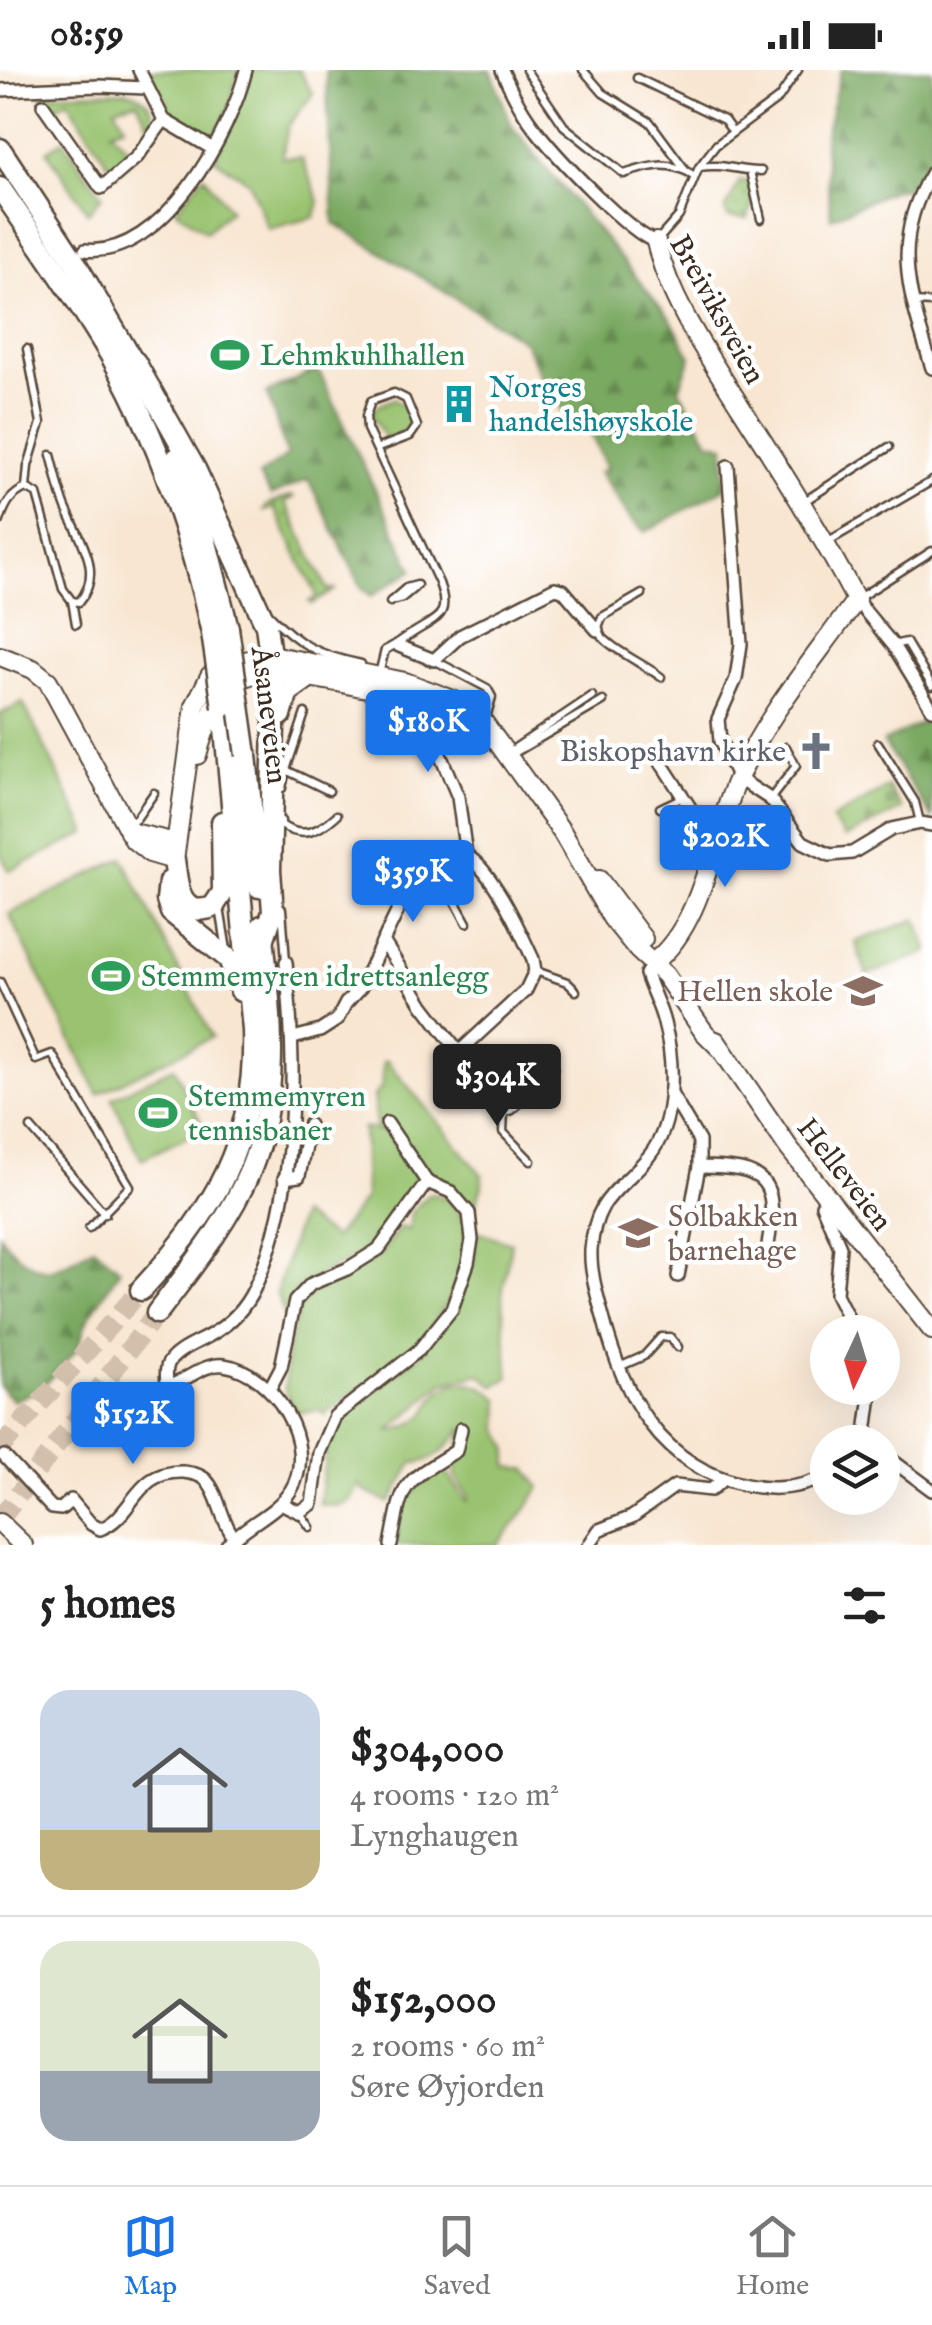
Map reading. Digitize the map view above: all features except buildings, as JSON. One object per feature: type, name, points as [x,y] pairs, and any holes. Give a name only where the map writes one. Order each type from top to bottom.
[{"type":"highway","name":"Åsaneveien","points":[[0,149],[135,362],[199,515],[220,631],[254,1065],[249,1102],[228,1169],[192,1234],[141,1290]]},
{"type":"highway","name":"Åsaneveien","points":[[0,188],[86,315],[132,397],[183,522],[220,631],[224,707],[216,724],[232,759],[264,938],[271,1068],[257,1151],[228,1214],[157,1313]]},
{"type":"highway","points":[[135,362],[196,468],[260,606],[272,662],[274,725],[272,912],[264,938]]},
{"type":"highway","points":[[274,725],[281,717],[288,692],[309,677]]},
{"type":"highway","points":[[175,852],[180,896],[185,906],[203,910],[220,902],[232,759]]},
{"type":"highway","points":[[175,852],[167,900],[171,912],[229,959],[238,977],[242,1009],[253,1030]]},
{"type":"main road","name":"Breiviksveien","points":[[656,242],[664,276],[688,321],[802,502],[856,600]]},
{"type":"main road","points":[[657,960],[695,901],[738,778],[762,734],[856,600]]},
{"type":"main road","points":[[0,656],[33,669],[48,681],[128,829],[142,848],[162,859],[175,852],[186,788],[205,727],[219,698],[272,662]]},
{"type":"main road","name":"Helleveien","points":[[272,662],[309,677],[379,674]]},
{"type":"main road","name":"Helleveien","points":[[272,662],[379,674],[432,698],[508,753]]},
{"type":"main road","name":"Helleveien","points":[[432,698],[453,700],[484,722],[657,960],[677,976],[720,1048],[828,1198],[932,1330]]},
{"type":"main road","points":[[0,1523],[23,1545]]},
{"type":"street","points":[[139,70],[164,120],[213,150]]},
{"type":"street","points":[[86,250],[110,249],[155,221],[199,175],[237,100],[246,70]]},
{"type":"street","name":"Breiviksveien","points":[[502,70],[536,131],[630,229],[656,242]]},
{"type":"street","points":[[0,90],[146,88]]},
{"type":"street","points":[[42,105],[101,188],[136,157],[164,120]]},
{"type":"street","points":[[932,172],[905,257],[905,274],[932,368]]},
{"type":"street","points":[[728,466],[741,644],[736,679],[718,719],[720,742],[738,778],[770,799],[812,849],[830,855],[852,853],[892,829],[926,824]]},
{"type":"street","points":[[400,646],[434,660],[460,636],[555,588],[564,590],[596,630]]},
{"type":"street","points":[[856,600],[893,645],[932,709]]},
{"type":"street","points":[[432,698],[428,726],[458,798],[466,855]]},
{"type":"street","points":[[654,752],[702,826],[719,836]]},
{"type":"street","points":[[293,1038],[320,1031],[337,1020],[361,987],[400,906],[466,855]]},
{"type":"street","points":[[458,1052],[526,990],[535,971],[533,959],[495,885],[466,855]]},
{"type":"street","points":[[383,941],[423,1005],[504,1110],[512,1108],[551,1067]]},
{"type":"street","points":[[657,960],[646,974],[664,1022],[670,1092],[665,1121],[650,1154],[602,1203],[591,1250],[592,1270],[618,1368],[630,1397],[676,1454],[722,1480],[756,1487],[810,1483]]},
{"type":"street","points":[[4,1456],[52,1508],[61,1509],[72,1500],[91,1524],[100,1529],[115,1519],[149,1480],[176,1472],[199,1475],[209,1484],[230,1541],[281,1503],[294,1485],[300,1454],[294,1430],[270,1388],[218,1364],[167,1387],[169,1362],[224,1326],[254,1289],[270,1246],[288,1154],[293,1038],[286,962]]},
{"type":"street","points":[[670,1092],[699,1141],[699,1167],[678,1276]]},
{"type":"street","points":[[281,1503],[299,1512],[312,1504],[319,1454],[335,1416],[419,1350],[452,1308],[470,1251],[469,1213],[452,1192],[428,1182],[387,1123]]},
{"type":"street","points":[[284,1178],[299,1176],[309,1126]]},
{"type":"street","points":[[699,1167],[751,1172],[762,1180],[773,1200],[768,1244]]},
{"type":"street","points":[[270,1388],[281,1368],[295,1300],[310,1284],[347,1269],[379,1249],[428,1182]]},
{"type":"street","points":[[828,1198],[822,1206],[823,1213],[840,1247],[836,1294],[846,1315]]},
{"type":"street","points":[[391,1545],[402,1490],[416,1474],[456,1450],[461,1430]]},
{"type":"street","points":[[900,1466],[932,1490]]},
{"type":"street","points":[[590,1545],[599,1530],[632,1517],[675,1486],[711,1490],[722,1480]]},
{"type":"lane","points":[[526,70],[564,126],[624,174],[660,164],[684,169],[695,176]]},
{"type":"lane","points":[[584,70],[604,93],[650,122],[684,169]]},
{"type":"lane","points":[[656,242],[679,216],[699,167],[732,131],[778,98],[798,70]]},
{"type":"lane","points":[[637,78],[724,120],[732,131]]},
{"type":"lane","points":[[699,167],[716,164],[735,171],[760,171]]},
{"type":"lane","points":[[750,171],[760,218]]},
{"type":"lane","points":[[913,302],[932,303]]},
{"type":"lane","points":[[26,348],[41,423],[26,488]]},
{"type":"lane","points":[[260,606],[308,648],[361,664],[379,674],[389,648],[400,646],[409,635],[442,614],[445,604],[436,575],[367,429],[371,401],[394,393],[406,399],[417,426],[410,436],[378,448]]},
{"type":"lane","points":[[802,502],[889,447]]},
{"type":"lane","points":[[51,455],[91,574],[86,594],[79,602],[72,601]]},
{"type":"lane","points":[[826,542],[932,480]]},
{"type":"lane","points":[[0,522],[9,499],[26,488]]},
{"type":"lane","points":[[26,488],[37,494],[42,506],[76,624]]},
{"type":"lane","points":[[856,600],[932,552]]},
{"type":"lane","points":[[642,594],[602,617],[596,630],[603,641],[661,677]]},
{"type":"lane","points":[[893,645],[906,642],[932,686]]},
{"type":"lane","points":[[434,660],[487,688],[492,697],[484,722]]},
{"type":"lane","points":[[508,753],[592,696]]},
{"type":"lane","points":[[508,753],[603,701]]},
{"type":"lane","points":[[286,962],[279,864],[282,784],[306,713]]},
{"type":"lane","points":[[878,743],[926,824]]},
{"type":"lane","points":[[770,799],[796,766],[786,747]]},
{"type":"lane","points":[[286,770],[329,791]]},
{"type":"lane","points":[[128,829],[154,793]]},
{"type":"lane","points":[[660,808],[683,797]]},
{"type":"lane","points":[[281,825],[291,832],[309,834],[336,815]]},
{"type":"lane","points":[[440,874],[467,922]]},
{"type":"lane","points":[[220,902],[229,959]]},
{"type":"lane","points":[[535,971],[567,982],[576,991]]},
{"type":"lane","points":[[0,982],[36,1060],[52,1054],[130,1186],[89,1228]]},
{"type":"lane","points":[[504,1110],[502,1132],[531,1161]]},
{"type":"lane","points":[[31,1128],[105,1214]]},
{"type":"lane","points":[[618,1368],[644,1356],[661,1337],[670,1337],[678,1347]]},
{"type":"lane","points":[[78,1415],[106,1399],[167,1387]]},
{"type":"lane","points":[[299,1512],[310,1527]]},
{"type":"green space","points":[[147,70],[239,70],[220,126],[207,138],[184,128],[162,103]]},
{"type":"green space","points":[[251,70],[299,70],[313,94],[288,126],[282,157],[302,158],[319,201],[315,217],[268,229],[249,182],[215,159]]},
{"type":"green space","points":[[326,70],[491,70],[512,126],[671,320],[691,357],[679,389],[709,441],[725,445],[725,488],[645,532],[631,520],[599,472],[607,469],[588,428],[572,425],[539,374],[525,342],[334,223]]},
{"type":"green space","points":[[841,70],[932,70],[932,162],[915,186],[891,191],[831,218],[824,140]]},
{"type":"green space","points":[[126,91],[140,96],[149,105],[153,124],[151,132],[137,101],[115,107],[125,125],[111,130],[134,155],[115,175],[68,100],[54,109],[40,94]]},
{"type":"green space","points":[[63,140],[102,196],[88,213],[47,151]]},
{"type":"green space","points":[[204,175],[230,210],[206,232],[176,210]]},
{"type":"green space","points":[[740,181],[751,182],[753,200],[748,219],[728,217],[725,210]]},
{"type":"green space","points":[[318,369],[413,570],[371,596],[362,588],[308,479],[271,496],[259,476],[287,455],[267,393]]},
{"type":"green space","points":[[393,399],[404,406],[411,420],[407,431],[386,440],[371,414],[377,406]]},
{"type":"green space","points":[[293,497],[285,502],[328,590],[336,589],[312,604],[309,602],[317,596],[274,508],[264,511],[267,505]]},
{"type":"green space","points":[[23,703],[87,833],[9,871],[0,853],[0,714]]},
{"type":"green space","points":[[929,719],[932,724],[932,818],[883,742]]},
{"type":"green space","name":"Biskopshavn kirke","points":[[888,787],[902,809],[845,838],[832,820]]},
{"type":"green space","name":"Stemmemyren idrettsanlegg","points":[[123,858],[212,1037],[98,1094],[9,914]]},
{"type":"green space","points":[[917,919],[929,952],[867,975],[855,942]]},
{"type":"green space","points":[[387,1061],[482,1175],[475,1206],[470,1208],[417,1161],[394,1132],[376,1127],[374,1096],[382,1086],[383,1062]]},
{"type":"green space","name":"Stemmemyren tennisbaner","points":[[174,1067],[204,1129],[141,1159],[112,1098]]},
{"type":"green space","points":[[363,1128],[386,1132],[418,1176],[416,1188],[363,1253],[305,1283],[296,1292],[286,1317],[276,1293],[300,1215],[334,1238],[365,1198]]},
{"type":"green space","points":[[429,1194],[450,1202],[460,1213],[465,1228],[463,1264],[437,1318],[407,1355],[325,1415],[320,1410],[297,1413],[285,1390],[287,1353],[298,1310],[324,1284],[378,1257],[400,1227],[409,1230],[411,1212]]},
{"type":"green space","points":[[477,1231],[511,1243],[502,1295],[509,1377],[494,1386],[480,1374],[443,1383],[388,1432],[421,1418],[444,1388],[461,1382],[478,1385],[500,1400],[499,1429],[508,1447],[508,1466],[527,1469],[540,1487],[497,1545],[396,1545],[405,1492],[415,1492],[417,1479],[434,1469],[445,1471],[467,1501],[469,1497],[454,1475],[463,1427],[436,1456],[413,1463],[390,1503],[364,1491],[359,1484],[345,1504],[319,1504],[327,1443],[344,1416],[422,1353],[473,1262]]},
{"type":"green space","points":[[0,1235],[15,1253],[36,1267],[57,1268],[94,1247],[120,1269],[86,1322],[79,1347],[40,1389],[13,1401],[0,1386]]},
{"type":"tunnel","points":[[0,1448],[141,1290]]},
{"type":"tunnel","points":[[0,1519],[157,1313]]},
{"type":"place","name":"Lehmkuhlhallen","points":[[230,355]]},
{"type":"place","name":"Norges handelshøyskole","points":[[459,404]]},
{"type":"place","name":"Biskopshavn kirke","points":[[816,751]]},
{"type":"place","name":"Stemmemyren idrettsanlegg","points":[[111,976]]},
{"type":"place","name":"Hellen skole","points":[[863,991]]},
{"type":"place","name":"Stemmemyren tennisbaner","points":[[158,1113]]},
{"type":"place","name":"Solbakken barnehage","points":[[638,1233]]}]
